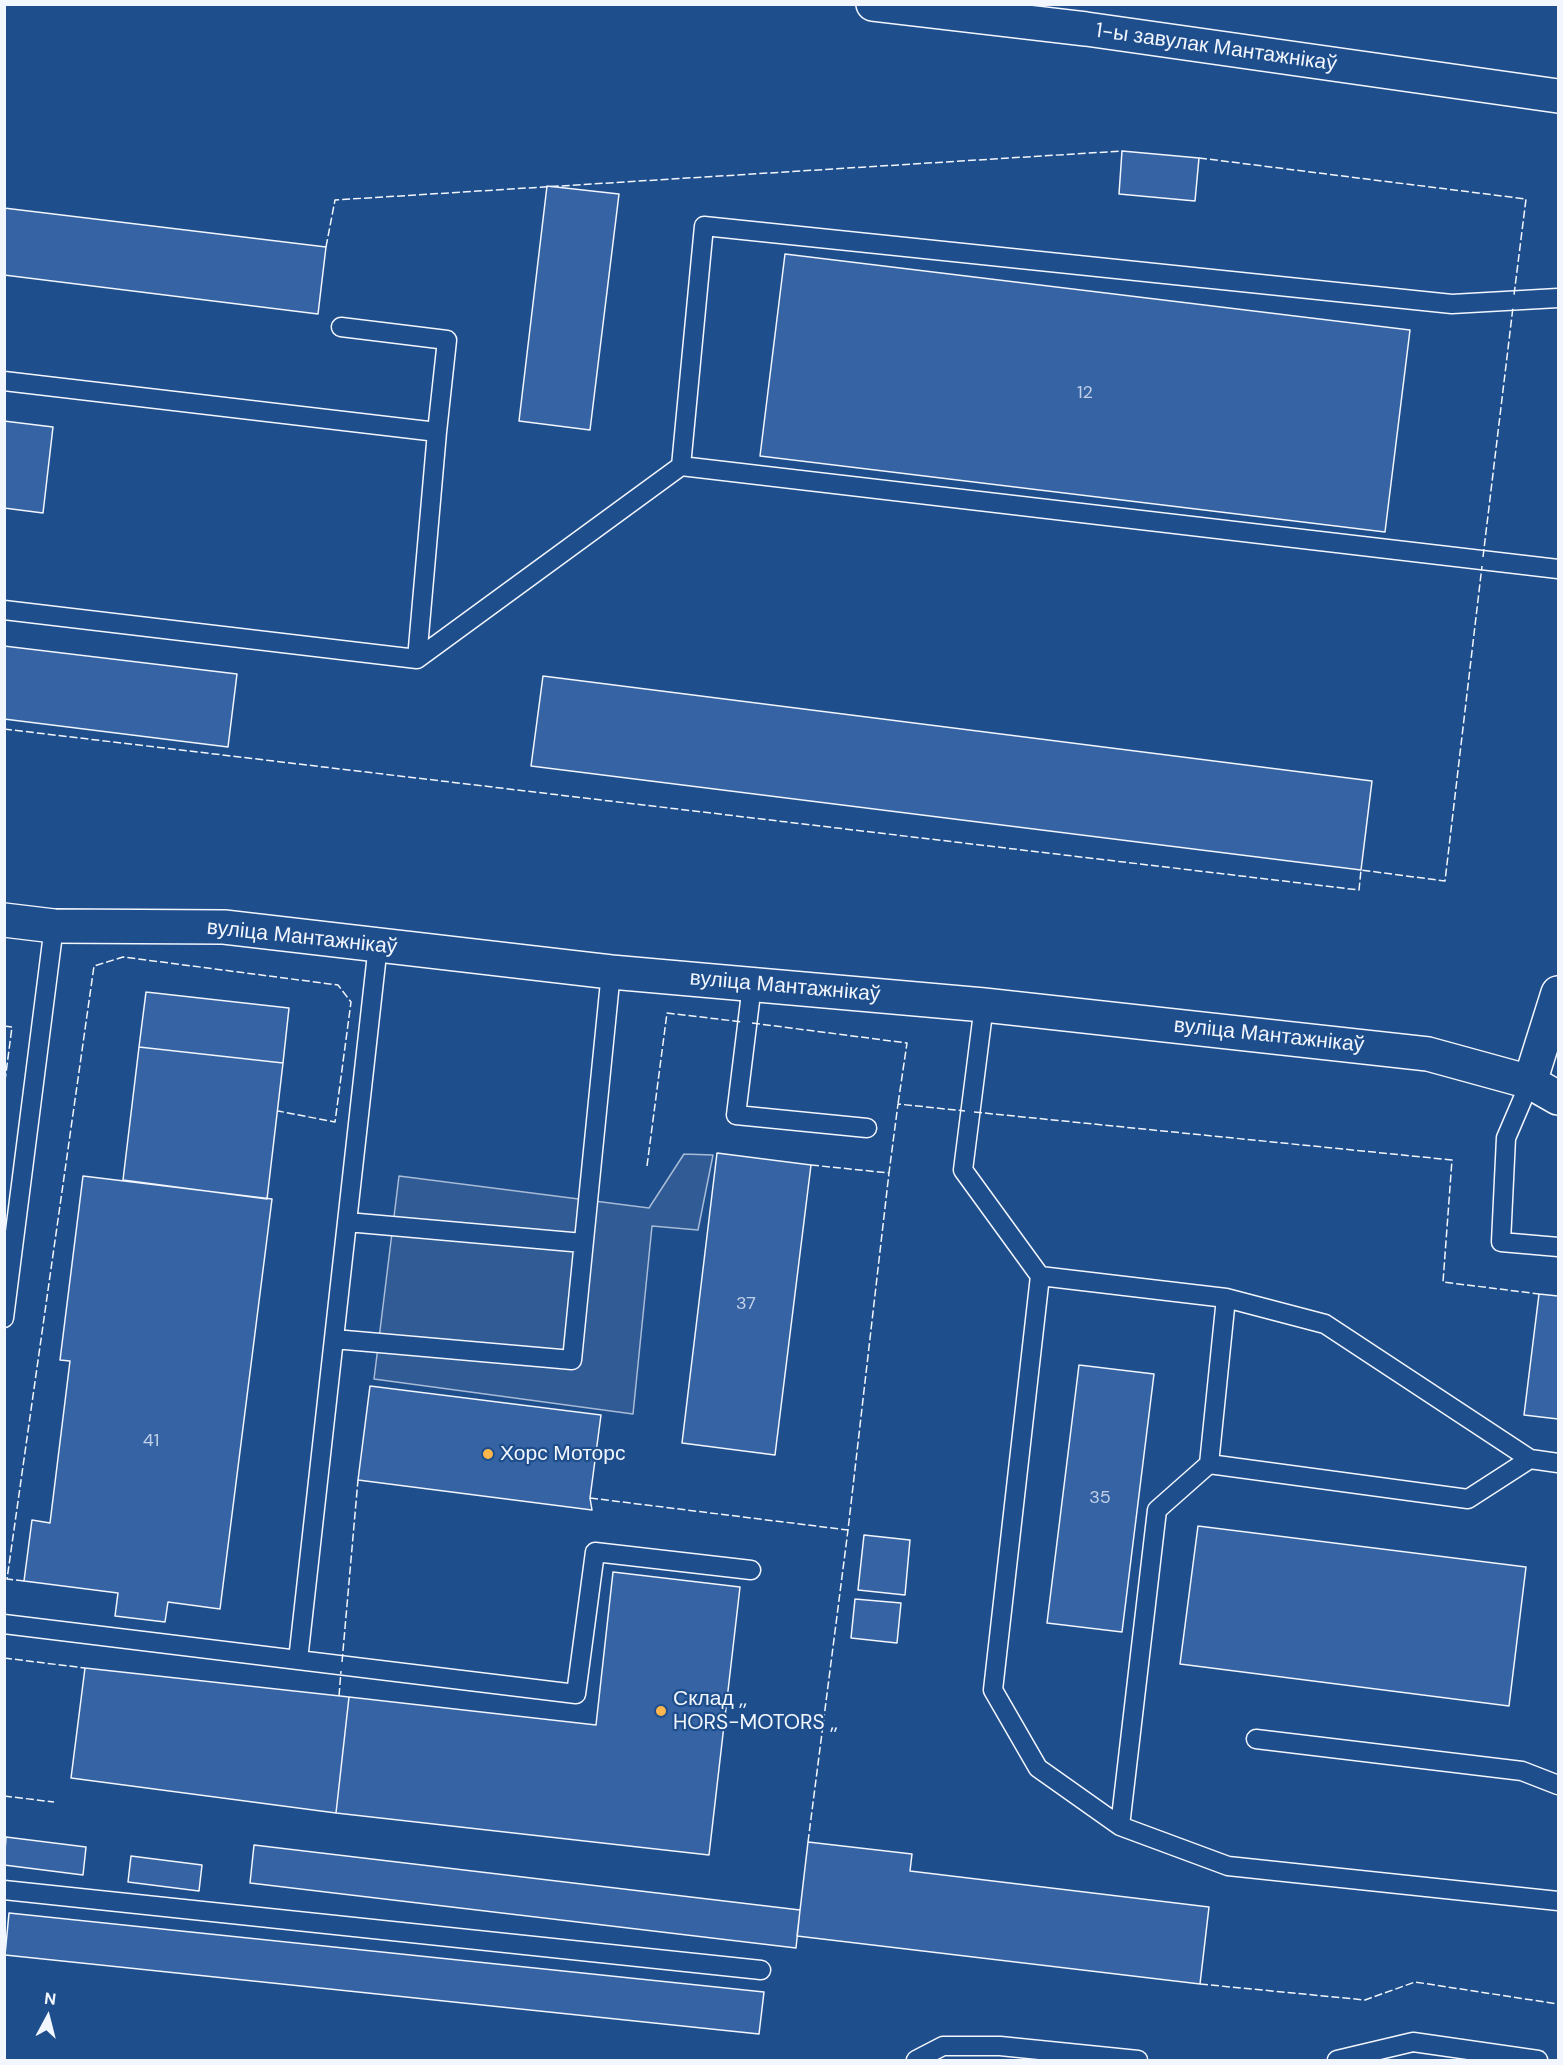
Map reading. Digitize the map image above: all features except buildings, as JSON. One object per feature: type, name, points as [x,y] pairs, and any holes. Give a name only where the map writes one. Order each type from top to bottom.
[{"type":"street","name":"1-ы завулак Мантажнікаў","points":[[873,4],[1086,29],[1558,96]]},
{"type":"street","name":"вуліца Мантажнікаў","points":[[4,921],[54,927],[224,927],[611,972],[984,1005],[1428,1054],[1530,1082],[1558,1098]]},
{"type":"street","points":[[1530,1082],[1558,993]]},
{"type":"lane","points":[[681,466],[704,226],[1452,304],[1558,298]]},
{"type":"lane","points":[[341,327],[447,340],[417,659]]},
{"type":"lane","points":[[4,381],[437,432]]},
{"type":"lane","points":[[4,609],[417,659],[681,466],[1558,569]]},
{"type":"lane","points":[[4,1318],[54,927]]},
{"type":"lane","points":[[298,1660],[378,945]]},
{"type":"lane","points":[[334,1339],[572,1360],[611,972]]},
{"type":"lane","points":[[752,985],[736,1115],[867,1128]]},
{"type":"lane","points":[[984,1005],[963,1170],[1040,1276],[993,1690],[1038,1768],[1120,1826],[1228,1866],[1558,1901]]},
{"type":"lane","points":[[1530,1082],[1506,1138],[1501,1242],[1558,1247]]},
{"type":"lane","points":[[347,1222],[583,1243]]},
{"type":"lane","points":[[1040,1276],[1226,1298],[1325,1324],[1530,1459],[1558,1463]]},
{"type":"lane","points":[[1120,1826],[1157,1510],[1209,1464],[1226,1298]]},
{"type":"lane","points":[[1209,1464],[1468,1499],[1530,1459]]},
{"type":"lane","points":[[4,1624],[576,1694],[595,1552],[751,1570]]},
{"type":"lane","points":[[1256,1739],[1522,1771],[1558,1785]]},
{"type":"lane","points":[[4,1890],[761,1970]]},
{"type":"lane","points":[[1337,2061],[1413,2042],[1538,2061]]},
{"type":"lane","points":[[916,2061],[943,2046],[1000,2046],[1138,2061]]},
{"type":"shaded area","points":[[684,1154],[713,1155],[698,1230],[652,1226],[633,1414],[374,1379],[399,1176],[649,1208]]},
{"type":"fence","points":[[326,247],[335,200],[1122,151]]},
{"type":"fence","points":[[1199,158],[1526,199],[1514,295]]},
{"type":"fence","points":[[1483,557],[1513,307]]},
{"type":"fence","points":[[4,729],[1359,890],[1361,870],[1445,881],[1482,566]]},
{"type":"fence","points":[[24,1581],[7,1579],[94,966],[123,957],[338,985],[351,1002],[335,1122],[278,1111]]},
{"type":"fence","points":[[647,1166],[667,1013],[743,1022]]},
{"type":"fence","points":[[752,1023],[907,1043],[898,1104]]},
{"type":"fence","points":[[4,1026],[12,1027],[4,1088]]},
{"type":"fence","points":[[811,1165],[889,1173],[898,1104],[965,1111]]},
{"type":"fence","points":[[974,1112],[1452,1160],[1443,1282],[1539,1294]]},
{"type":"fence","points":[[590,1498],[848,1530],[889,1173]]},
{"type":"fence","points":[[342,1662],[358,1480]]},
{"type":"fence","points":[[808,1842],[848,1530]]},
{"type":"fence","points":[[4,1658],[85,1668]]},
{"type":"fence","points":[[339,1696],[341,1671]]},
{"type":"fence","points":[[4,1796],[54,1802]]},
{"type":"fence","points":[[1200,1984],[1365,2000],[1415,1982],[1558,2004]]},
{"type":"place","name":"Хорс Моторс","points":[[488,1454]]},
{"type":"place","name":"Склад ,, HORS-MOTORS ,,","points":[[661,1711]]}]
